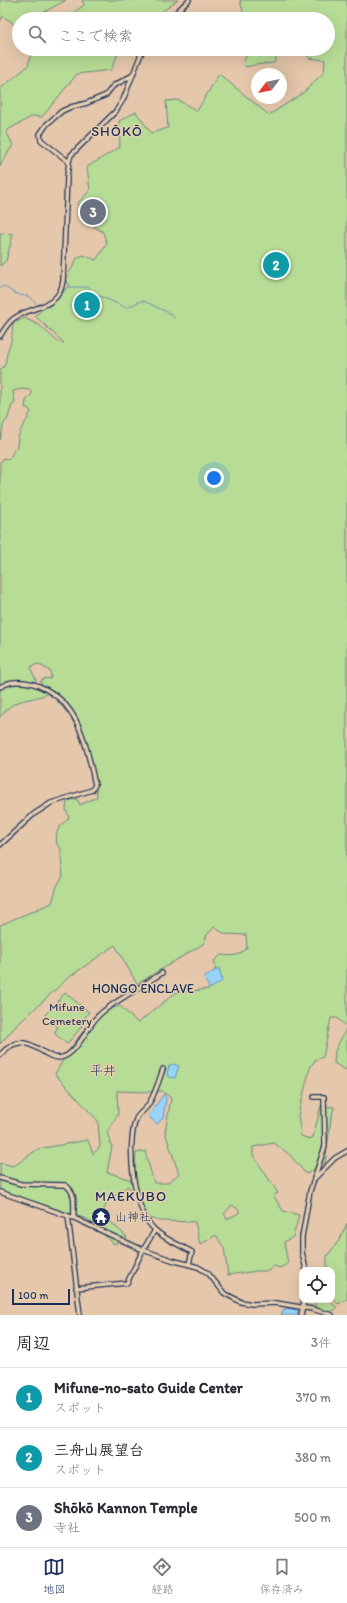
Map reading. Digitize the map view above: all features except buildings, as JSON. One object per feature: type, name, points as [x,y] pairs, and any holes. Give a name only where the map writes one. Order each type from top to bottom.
[{"type":"street","points":[[176,12],[189,0]]},
{"type":"street","points":[[0,336],[14,318],[52,301],[57,296],[62,286],[69,162],[71,155],[116,111],[140,56]]},
{"type":"street","points":[[69,162],[41,140],[40,134],[47,124],[62,111],[71,106],[87,103],[106,95],[113,86],[133,75]]},
{"type":"street","points":[[0,687],[13,682],[38,685],[51,692],[62,702],[71,712],[76,722],[90,760],[95,785],[92,790],[51,803],[34,814],[0,845]]},
{"type":"street","points":[[0,1055],[12,1046],[23,1042],[55,1057],[65,1057],[71,1053],[90,1025],[100,1014],[162,973]]},
{"type":"street","points":[[163,1068],[149,1104],[136,1119],[131,1152],[137,1197],[149,1223],[155,1230],[192,1252],[189,1264]]},
{"type":"street","points":[[305,1267],[302,1252],[302,1236],[310,1191],[325,1146],[326,1133],[324,1097],[314,1097]]},
{"type":"street","points":[[315,1179],[335,1158],[347,1150]]},
{"type":"street","points":[[0,1178],[21,1184],[65,1185],[74,1197],[74,1218]]},
{"type":"street","points":[[0,1192],[74,1218],[143,1250],[198,1267],[208,1273],[224,1293],[233,1298],[252,1304],[276,1303],[332,1315]]},
{"type":"street","points":[[68,1216],[80,1315]]},
{"type":"street","points":[[76,1288],[127,1282],[155,1230]]},
{"type":"street","points":[[301,1315],[303,1303]]},
{"type":"green space","points":[[0,0],[66,0],[45,12],[12,12],[12,22],[3,16],[0,22]]},
{"type":"green space","points":[[82,0],[178,0],[162,12],[74,12],[84,5]]},
{"type":"green space","points":[[240,0],[347,0],[347,1027],[337,1018],[331,1018],[323,1057],[315,1060],[310,1068],[298,1115],[301,1136],[310,1139],[313,1137],[321,1106],[334,1107],[325,1163],[306,1174],[289,1154],[274,1143],[253,1147],[253,1155],[278,1193],[273,1195],[283,1211],[299,1215],[293,1237],[284,1242],[288,1264],[279,1268],[274,1266],[268,1271],[228,1275],[224,1248],[216,1235],[200,1245],[195,1222],[160,1221],[150,1218],[128,1186],[108,1200],[102,1214],[127,1237],[114,1244],[87,1219],[0,1190],[0,1163],[14,1166],[38,1149],[88,1140],[93,1154],[100,1147],[98,1121],[55,1074],[69,1050],[97,1013],[120,1006],[138,1023],[175,993],[209,989],[216,966],[214,961],[221,955],[232,956],[241,953],[247,948],[246,935],[225,934],[214,927],[207,935],[203,944],[137,984],[115,945],[68,978],[15,1027],[0,1044],[0,925],[52,903],[57,886],[63,876],[61,848],[57,845],[56,836],[60,827],[69,818],[66,809],[67,801],[77,799],[80,805],[97,797],[93,768],[89,755],[79,731],[72,719],[53,696],[55,692],[53,690],[45,695],[14,704],[0,717],[0,462],[5,458],[8,460],[17,447],[20,431],[31,412],[28,408],[25,408],[26,401],[32,394],[31,390],[21,389],[13,391],[15,403],[12,405],[7,420],[4,423],[0,440],[0,370],[5,364],[13,324],[24,318],[39,325],[58,342],[64,343],[35,316],[70,285],[67,282],[68,275],[78,257],[84,255],[96,260],[107,244],[103,232],[93,226],[77,204],[90,190],[87,167],[120,147],[119,121],[136,112],[151,133],[168,128],[166,101],[178,100],[197,111],[219,74],[251,100],[251,104],[256,104],[269,115],[303,93],[324,72],[325,60],[309,58],[308,56],[335,56],[335,12],[243,12]],"holes":[[[38,664],[50,671],[50,679],[46,678],[41,680],[41,687],[34,685],[36,680],[31,669],[32,666]],[[117,1091],[162,1091],[171,1098],[165,1132],[179,1174],[167,1183],[154,1183],[145,1151],[136,1153],[134,1181],[107,1172],[112,1147],[107,1132],[118,1114]],[[232,1205],[239,1210],[239,1213],[227,1219],[224,1214]]]},
{"type":"green space","points":[[30,56],[117,56],[111,70],[77,74],[42,117],[33,116],[6,131],[13,145],[0,167],[0,89],[28,66]]},
{"type":"green space","points":[[246,56],[277,56],[274,63],[246,67],[243,64]]},
{"type":"green space","points":[[0,233],[13,234],[6,261],[0,266]]},
{"type":"green space","name":"Mifune Cemetery","points":[[65,993],[89,1012],[80,1024],[82,1026],[67,1044],[54,1033],[58,1027],[45,1015]]},
{"type":"green space","points":[[347,1027],[346,1070],[334,1063],[335,1051]]},
{"type":"green space","points":[[347,1223],[347,1299],[338,1304],[335,1300],[335,1267],[327,1267],[327,1256],[340,1239]]},
{"type":"green space","points":[[316,1303],[331,1303],[337,1308],[330,1313],[315,1308]]},
{"type":"water","points":[[219,968],[222,981],[210,989],[204,978]]},
{"type":"water","points":[[173,1064],[179,1066],[175,1078],[169,1077],[167,1073],[169,1066]]},
{"type":"water","points":[[164,1094],[166,1098],[163,1118],[157,1124],[148,1116]]},
{"type":"water","points":[[286,1308],[297,1310],[299,1315],[281,1315],[283,1310]]},
{"type":"waterway","points":[[0,288],[4,286],[15,293],[28,296],[36,303]]},
{"type":"waterway","points":[[68,287],[88,287],[93,293],[127,308],[140,301],[144,301],[171,314],[174,318]]},
{"type":"waterway","points":[[42,309],[50,306],[65,291]]},
{"type":"place","name":"Shōkō Kannon Temple","points":[[93,212]]},
{"type":"place","name":"三舟山展望台","points":[[276,265]]},
{"type":"place","name":"Mifune-no-sato Guide Center","points":[[87,305]]},
{"type":"place","name":"山神社","points":[[101,1217]]},
{"type":"district","name":"SHŌKŌ","points":[[117,131]]},
{"type":"district","name":"HONGO ENCLAVE","points":[[143,988]]},
{"type":"district","name":"平井","points":[[103,1070]]},
{"type":"district","name":"MAEKUBO","points":[[131,1196]]}]
